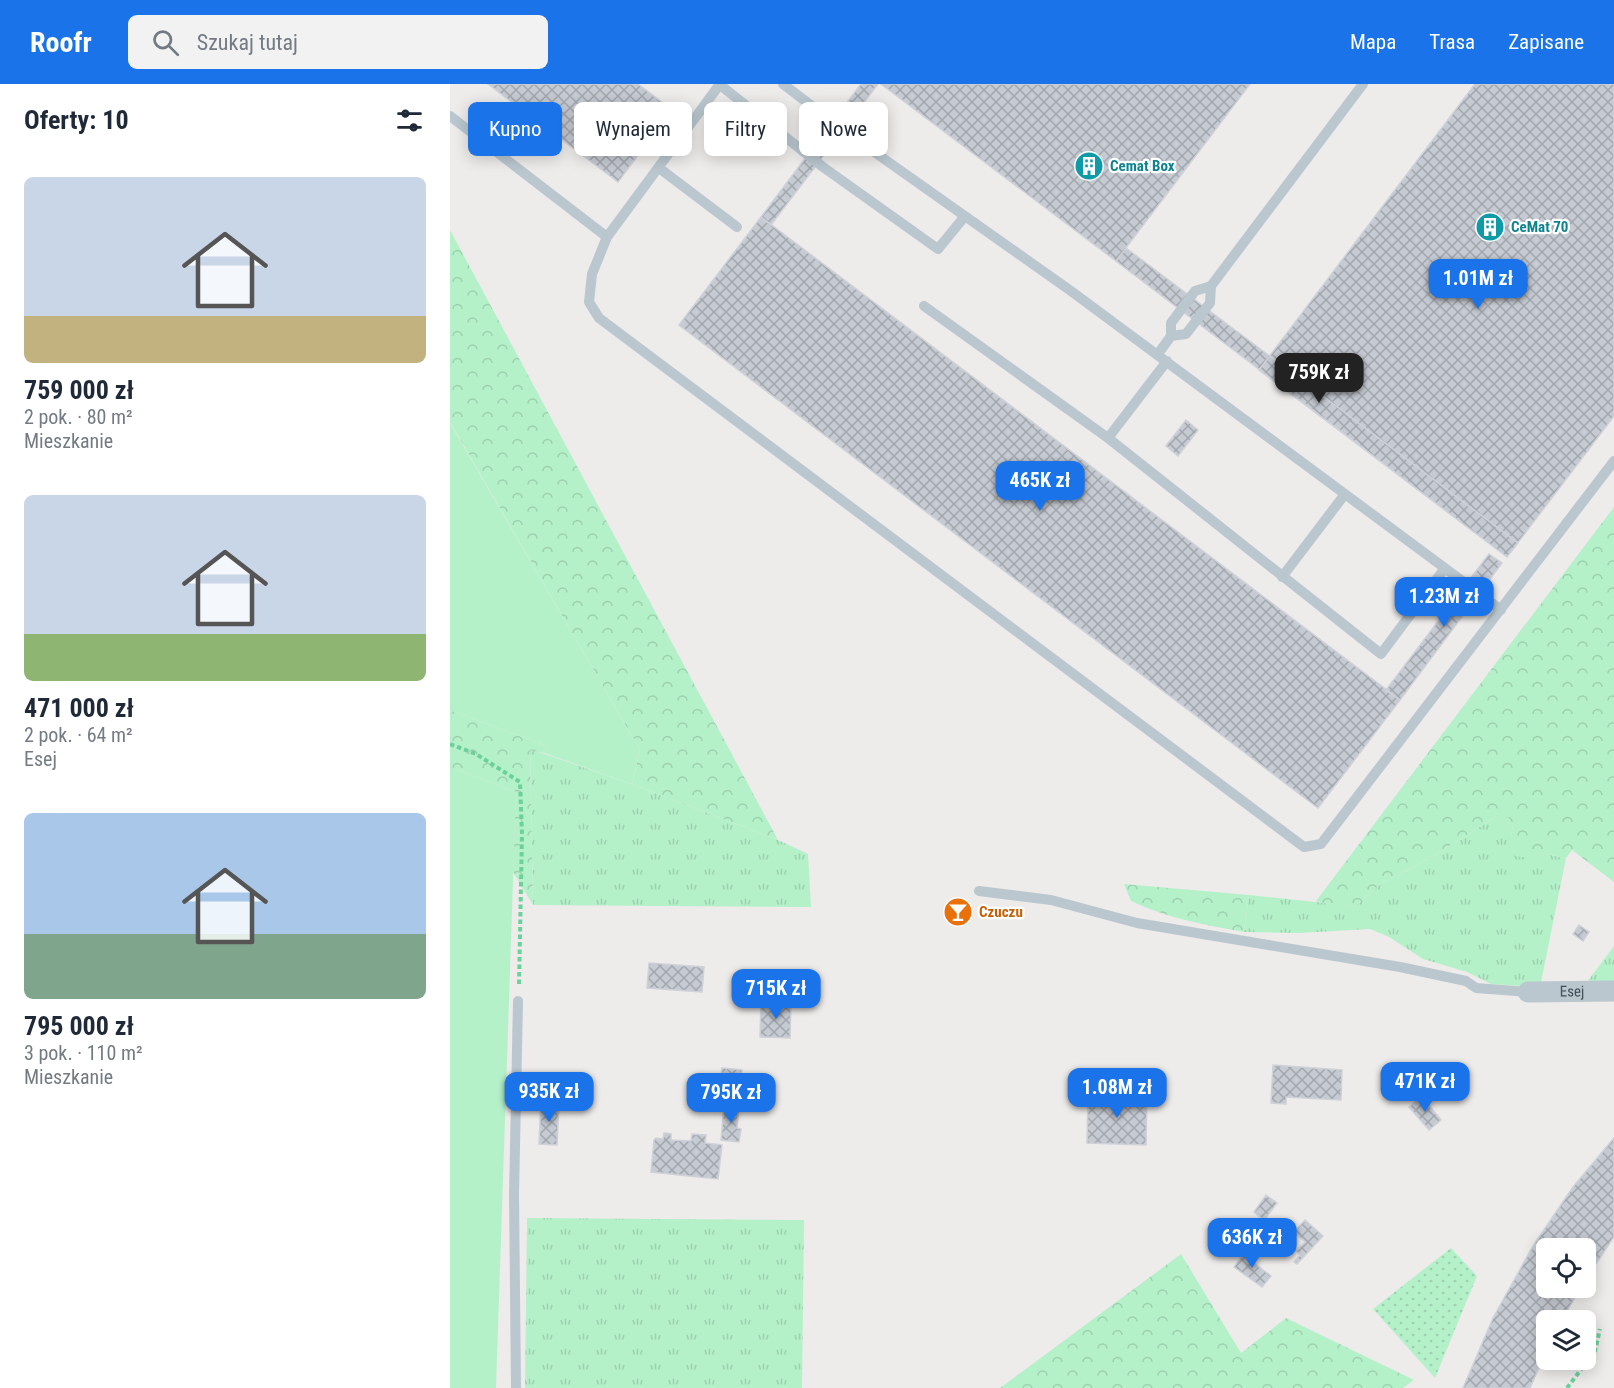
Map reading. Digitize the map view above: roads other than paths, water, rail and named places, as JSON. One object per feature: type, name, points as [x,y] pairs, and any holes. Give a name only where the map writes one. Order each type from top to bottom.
[{"type":"street","name":"Esej","points":[[1528,992],[1614,991]]},
{"type":"lane","points":[[965,216],[938,249],[823,167],[720,84],[606,237],[592,274],[588,303],[599,318],[1304,846],[1321,844],[1614,461]]},
{"type":"lane","points":[[783,84],[837,126],[1162,358],[1466,583]]},
{"type":"lane","points":[[1171,336],[1186,334],[1210,303],[1211,286],[1363,84]]},
{"type":"lane","points":[[450,116],[606,237]]},
{"type":"lane","points":[[659,168],[737,227]]},
{"type":"lane","points":[[1108,438],[1162,358],[1171,336],[1171,323],[1195,291],[1211,286]]},
{"type":"lane","points":[[924,306],[1108,438],[1381,654],[1445,568]]},
{"type":"lane","points":[[1282,577],[1345,494]]},
{"type":"lane","points":[[1480,594],[1501,610]]},
{"type":"lane","points":[[979,891],[1051,900],[1137,923],[1400,967],[1466,981],[1476,988],[1528,992]]},
{"type":"lane","points":[[516,1388],[514,1195],[518,1001]]},
{"type":"place","name":"Cemat Box","points":[[1089,166]]},
{"type":"place","name":"CeMat 70","points":[[1490,227]]},
{"type":"place","name":"Czuczu","points":[[958,912]]}]
